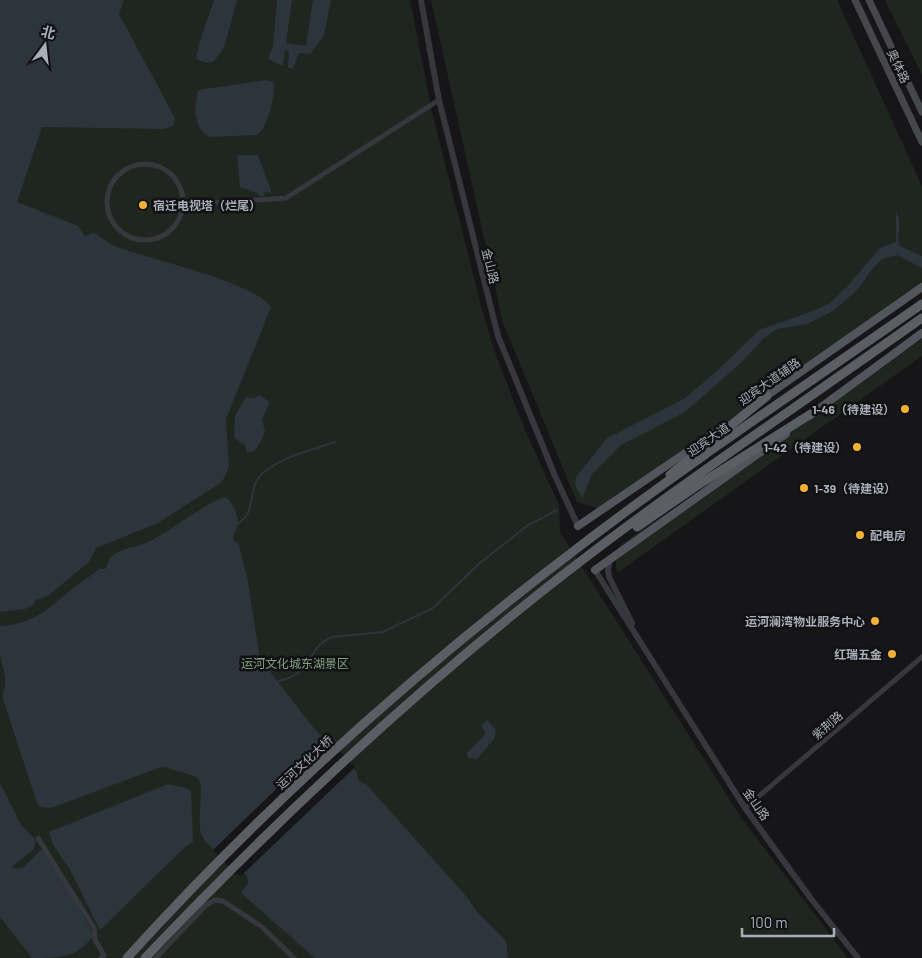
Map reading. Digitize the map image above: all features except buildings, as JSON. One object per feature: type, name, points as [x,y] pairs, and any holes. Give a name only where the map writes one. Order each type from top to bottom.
[{"type":"highway","name":"迎宾大道","points":[[512,600],[546,573],[737,434],[922,304]]},
{"type":"highway","name":"迎宾大道","points":[[520,608],[649,511],[922,318]]},
{"type":"highway","points":[[546,573],[579,542],[678,468],[767,396]]},
{"type":"highway","points":[[560,578],[695,487],[814,412]]},
{"type":"highway","name":"运河文化大桥","points":[[127,958],[284,797],[406,686],[512,600]]},
{"type":"highway","name":"运河文化大桥","points":[[145,958],[214,886],[324,778],[422,690],[520,608]]},
{"type":"main road","name":"奥体路","points":[[856,0],[922,142]]},
{"type":"main road","name":"奥体路","points":[[869,0],[922,112]]},
{"type":"main road","name":"迎宾大道辅路","points":[[578,526],[922,287]]},
{"type":"main road","points":[[595,570],[781,438],[922,333]]},
{"type":"street","name":"金山路","points":[[420,0],[439,100],[498,336],[555,476],[578,526]]},
{"type":"street","points":[[183,205],[286,198],[439,100]]},
{"type":"street","points":[[146,164],[158,166],[169,172],[177,181],[182,192],[183,205],[174,226],[155,238],[144,240],[132,238],[122,232],[111,219],[107,202],[109,190],[114,179],[134,165],[146,164]]},
{"type":"street","name":"金山路","points":[[610,560],[609,577],[649,655]]},
{"type":"street","name":"金山路","points":[[595,570],[745,808],[812,900],[858,958]]},
{"type":"street","name":"紫荆路","points":[[745,808],[922,657]]},
{"type":"street","points":[[38,838],[94,928],[95,940],[104,957]]},
{"type":"street","points":[[156,958],[206,905],[215,900],[223,901],[262,927],[294,958]]},
{"type":"green space","name":"运河文化城东湖景区","points":[[0,0],[410,0],[432,112],[481,306],[494,350],[525,430],[559,505],[560,532],[742,819],[848,958],[0,958]]},
{"type":"green space","points":[[431,0],[837,0],[922,186],[922,290],[607,511],[577,502],[503,323]]},
{"type":"green space","points":[[885,0],[922,0],[922,75]]},
{"type":"green space","points":[[922,339],[922,356],[617,573],[615,552],[620,545]]},
{"type":"shaded area","points":[[0,0],[124,0],[119,14],[175,118],[173,126],[163,129],[42,127],[17,202],[78,226],[85,236],[94,233],[117,247],[224,280],[262,298],[271,307],[226,419],[229,467],[222,482],[158,523],[96,548],[89,562],[49,595],[36,600],[33,605],[25,609],[0,612]]},
{"type":"shaded area","points":[[214,0],[237,0],[224,48],[214,61],[207,63],[196,59],[201,37]]},
{"type":"shaded area","points":[[277,0],[292,0],[286,43],[306,46],[313,0],[331,0],[324,35],[310,54],[299,53],[293,69],[288,67],[289,51],[285,50],[283,66],[268,59],[273,46]]},
{"type":"shaded area","points":[[266,80],[273,82],[274,94],[268,118],[257,135],[210,137],[204,134],[196,117],[198,90]]},
{"type":"shaded area","points":[[237,155],[258,155],[272,193],[265,192],[264,196],[259,196],[257,193],[240,187]]},
{"type":"shaded area","points":[[896,211],[899,222],[898,237],[900,246],[922,256],[922,268],[897,255],[882,259],[857,290],[833,311],[807,324],[777,329],[764,338],[743,361],[685,412],[621,445],[592,474],[582,498],[575,485],[576,477],[607,438],[684,399],[718,370],[759,330],[830,303],[846,288],[880,248],[896,242]]},
{"type":"shaded area","points":[[259,395],[270,402],[262,420],[265,431],[261,442],[254,451],[247,452],[245,445],[234,438],[235,416],[246,397],[254,398]]},
{"type":"shaded area","points":[[225,497],[232,504],[238,520],[233,539],[239,545],[247,577],[260,659],[312,726],[356,771],[359,781],[367,785],[466,896],[478,913],[506,941],[508,958],[315,958],[241,893],[248,883],[247,875],[217,852],[203,838],[200,824],[201,788],[197,777],[165,767],[158,768],[51,808],[40,807],[37,803],[2,696],[5,681],[0,655],[0,626],[13,625],[34,618],[99,569],[105,569],[115,554],[148,542]]},
{"type":"shaded area","points":[[487,720],[496,730],[494,739],[477,759],[468,758],[467,753],[486,733],[481,726]]},
{"type":"shaded area","points":[[0,783],[21,825],[36,840],[34,849],[14,865],[12,869],[23,868],[41,850],[45,849],[94,935],[88,943],[68,955],[52,958],[32,958],[0,917]]},
{"type":"shaded area","points":[[168,784],[191,791],[193,842],[186,846],[100,930],[69,868],[53,845],[49,832]]},
{"type":"pier","points":[[328,739],[355,767],[242,875],[233,874],[230,868],[213,850]]},
{"type":"waterway","points":[[238,523],[248,514],[257,480],[269,468],[306,451],[335,442]]},
{"type":"waterway","points":[[279,681],[299,672],[317,648],[332,637],[383,632],[433,608],[480,563],[527,526],[557,510]]},
{"type":"place","name":"宿迁电视塔（烂尾）","points":[[143,205]]},
{"type":"place","name":"1-46（待建设）","points":[[905,409]]},
{"type":"place","name":"1-42（待建设）","points":[[857,447]]},
{"type":"place","name":"1-39（待建设）","points":[[804,488]]},
{"type":"place","name":"配电房","points":[[860,535]]},
{"type":"place","name":"运河澜湾物业服务中心","points":[[875,621]]},
{"type":"place","name":"红瑞五金","points":[[892,654]]}]
